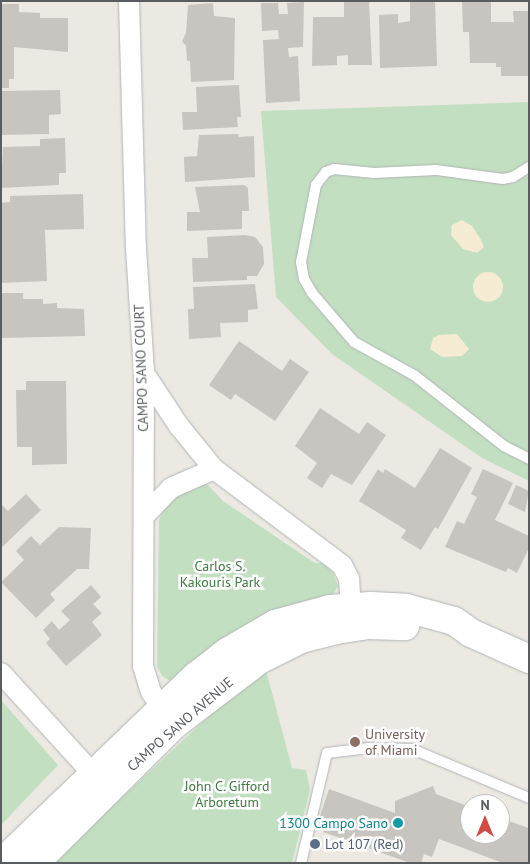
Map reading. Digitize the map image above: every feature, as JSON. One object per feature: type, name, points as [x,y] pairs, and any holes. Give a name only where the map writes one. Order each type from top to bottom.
[{"type":"street","name":"CAMPO SANO COURT","points":[[129,1],[136,248],[144,373],[143,666],[147,684],[168,717]]},
{"type":"street","points":[[144,373],[189,439],[214,469],[342,565],[349,579],[351,607]]},
{"type":"street","points":[[144,516],[171,488],[214,469]]},
{"type":"street","name":"CAMPO SANO AVENUE","points":[[35,863],[168,717],[211,664],[258,633],[294,617],[351,607],[406,608],[454,621],[471,634],[529,659]]},
{"type":"street","name":"CAMPO SANO AVENUE","points":[[1,863],[92,773],[168,717],[245,669],[301,639],[342,629],[383,624],[471,634]]},
{"type":"street","points":[[1,673],[92,773]]},
{"type":"lane","points":[[529,167],[513,177],[503,179],[436,170],[374,173],[334,169],[326,172],[316,185],[301,262],[304,279],[312,293],[354,342],[414,375],[504,446],[529,460]]},
{"type":"lane","points":[[301,863],[327,753],[369,748],[412,749],[529,798]]},
{"type":"green space","points":[[529,102],[529,481],[482,458],[332,354],[276,297],[261,111]]},
{"type":"green space","name":"Carlos S. Kakouris Park","points":[[198,484],[207,484],[223,501],[315,563],[323,563],[332,571],[338,586],[330,600],[172,682],[162,676],[157,666],[159,520],[167,501]]},
{"type":"green space","name":"John C. Gifford Arboretum","points":[[266,670],[292,768],[306,770],[310,790],[292,863],[52,863],[226,700]]},
{"type":"green space","points":[[1,700],[58,765],[1,825]]},
{"type":"sand","points":[[462,220],[472,226],[481,240],[484,247],[477,253],[463,249],[451,235],[452,225]]},
{"type":"sand","points":[[488,272],[494,273],[502,281],[502,293],[494,301],[488,302],[482,301],[474,293],[473,287],[474,281],[482,273]]},
{"type":"sand","points":[[457,334],[469,349],[462,356],[442,357],[430,349],[433,338],[439,335]]},
{"type":"building","points":[[344,1],[369,1],[372,65],[348,65],[348,55],[337,56],[337,65],[312,66],[313,17],[344,17]]},
{"type":"building","points":[[410,1],[435,1],[437,66],[380,68],[379,15],[398,14],[398,23],[410,21]]},
{"type":"building","points":[[462,1],[491,1],[491,22],[514,22],[513,11],[529,11],[528,76],[501,76],[501,67],[496,67],[496,63],[470,63],[469,32],[463,32]]},
{"type":"building","points":[[304,2],[303,47],[288,48],[289,57],[298,56],[300,101],[266,103],[263,40],[279,39],[278,30],[262,31],[261,3],[278,3],[279,14],[288,14],[287,3]]},
{"type":"building","points":[[213,3],[214,16],[235,18],[234,80],[191,82],[190,61],[187,61],[186,46],[182,41],[186,33],[188,5]]},
{"type":"building","points":[[1,4],[19,4],[19,12],[40,13],[40,18],[68,18],[68,52],[14,47],[14,79],[9,79],[9,88],[1,88]]},
{"type":"building","points":[[239,85],[241,117],[237,117],[238,127],[183,130],[182,112],[197,112],[196,87]]},
{"type":"building","points":[[60,90],[61,114],[49,115],[49,134],[1,135],[1,91]]},
{"type":"building","points":[[238,134],[239,137],[254,136],[255,177],[185,182],[184,157],[197,156],[199,135]]},
{"type":"building","points":[[65,138],[66,173],[59,173],[59,185],[1,188],[3,147],[40,146],[40,139]]},
{"type":"building","points":[[244,185],[248,188],[249,211],[242,211],[242,229],[187,231],[187,212],[200,212],[195,187]]},
{"type":"building","points":[[83,194],[84,229],[45,230],[47,281],[1,283],[1,203],[10,202],[10,196]]},
{"type":"building","points":[[245,235],[255,237],[263,247],[264,264],[257,276],[247,276],[247,280],[193,282],[192,258],[208,258],[207,237]]},
{"type":"building","points":[[255,284],[258,309],[248,310],[248,322],[220,323],[221,337],[189,339],[188,309],[194,309],[193,287]]},
{"type":"building","points":[[1,293],[23,293],[23,299],[43,299],[43,304],[57,303],[57,308],[84,309],[85,336],[1,338]]},
{"type":"building","points":[[239,341],[282,371],[290,359],[309,372],[275,421],[235,394],[231,400],[209,385]]},
{"type":"building","points":[[26,381],[66,381],[67,464],[32,465],[32,447],[17,447],[16,390],[26,390]]},
{"type":"building","points":[[320,408],[359,434],[367,422],[386,435],[352,485],[331,474],[322,488],[307,478],[317,463],[295,446]]},
{"type":"building","points":[[440,448],[472,468],[438,529],[435,527],[421,550],[401,538],[406,530],[359,501],[378,469],[383,473],[385,469],[415,488]]},
{"type":"building","points":[[483,469],[513,483],[495,520],[529,536],[529,548],[517,573],[508,568],[506,572],[445,547],[457,521],[464,524],[477,497],[471,494]]},
{"type":"building","points":[[516,485],[529,491],[525,512],[508,504]]},
{"type":"building","points":[[26,494],[41,510],[1,548],[1,504],[8,511]]},
{"type":"building","points":[[59,527],[91,528],[89,569],[77,569],[50,594],[55,600],[36,618],[1,582],[24,560],[16,551],[31,536],[40,545]]},
{"type":"building","points":[[91,585],[101,597],[93,604],[102,613],[92,622],[102,635],[66,666],[46,643],[50,639],[43,630],[52,621],[59,630],[70,620],[61,611]]},
{"type":"building","name":"1300 Campo Sano","points":[[433,786],[436,794],[460,803],[460,844],[510,844],[510,821],[529,828],[529,863],[503,863],[439,839],[432,857],[424,854],[421,863],[410,863],[323,832],[327,819],[320,816],[329,789],[395,813],[395,801]]},
{"type":"place","name":"University of Miami","points":[[355,742]]},
{"type":"place","name":"1300 Campo Sano","points":[[398,823]]},
{"type":"place","name":"Lot 107 (Red)","points":[[315,844]]}]
